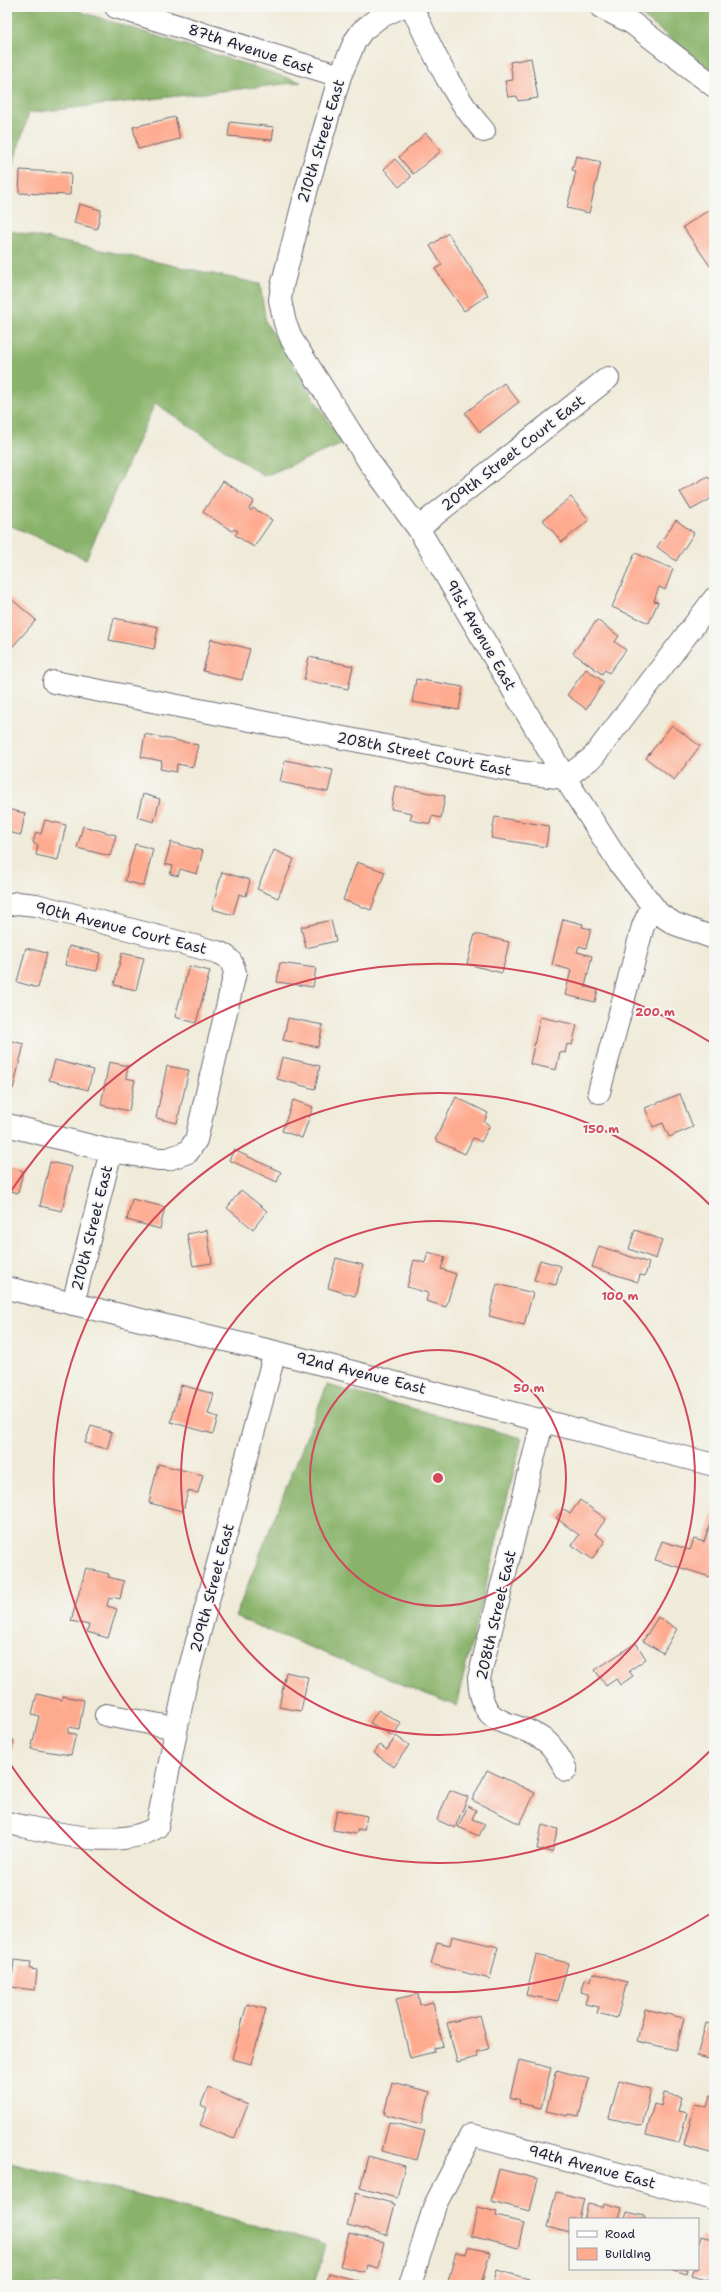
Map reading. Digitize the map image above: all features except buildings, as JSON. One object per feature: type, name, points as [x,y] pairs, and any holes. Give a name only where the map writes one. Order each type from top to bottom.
[{"type":"street","name":"87th Avenue East","points":[[116,7],[340,76]]},
{"type":"street","name":"210th Street East","points":[[280,300],[292,244],[340,76],[355,40],[362,31],[378,18],[401,7]]},
{"type":"street","points":[[412,7],[437,59],[472,118],[484,131]]},
{"type":"street","points":[[601,7],[632,24],[714,86]]},
{"type":"street","name":"91st Avenue East","points":[[280,300],[284,323],[292,340],[328,394],[370,463],[418,528],[565,778],[620,864],[652,907],[675,924],[714,938]]},
{"type":"street","name":"209th Street Court East","points":[[418,528],[608,378]]},
{"type":"street","points":[[565,778],[593,757],[714,599]]},
{"type":"street","name":"208th Street Court East","points":[[54,682],[519,772],[565,778]]},
{"type":"street","name":"90th Avenue Court East","points":[[7,905],[18,903],[36,905],[217,952],[226,955],[233,962],[235,973],[234,987],[196,1140],[188,1152],[168,1159],[112,1151]]},
{"type":"street","points":[[599,1092],[643,926],[652,907]]},
{"type":"street","points":[[7,1125],[112,1151]]},
{"type":"street","name":"210th Street East","points":[[73,1304],[112,1151]]},
{"type":"street","name":"92nd Avenue East","points":[[7,1288],[275,1352],[543,1419],[714,1465]]},
{"type":"street","name":"209th Street East","points":[[7,1823],[85,1837],[114,1839],[148,1833],[157,1827],[185,1686],[275,1352]]},
{"type":"street","name":"208th Street East","points":[[543,1419],[478,1678],[480,1696],[486,1711],[500,1721],[546,1742],[555,1751],[566,1770]]},
{"type":"street","points":[[106,1715],[176,1728]]},
{"type":"street","name":"94th Avenue East","points":[[410,2285],[435,2205],[471,2135],[714,2199]]},
{"type":"green space","points":[[7,7],[66,7],[301,82],[29,113],[7,183]]},
{"type":"green space","points":[[631,7],[714,7],[714,73]]},
{"type":"green space","points":[[7,230],[260,284],[266,323],[343,444],[264,476],[155,403],[86,559],[7,524]]},
{"type":"green space","points":[[327,1385],[522,1438],[456,1706],[235,1617]]},
{"type":"green space","points":[[7,2162],[326,2244],[315,2285],[7,2285]]}]
